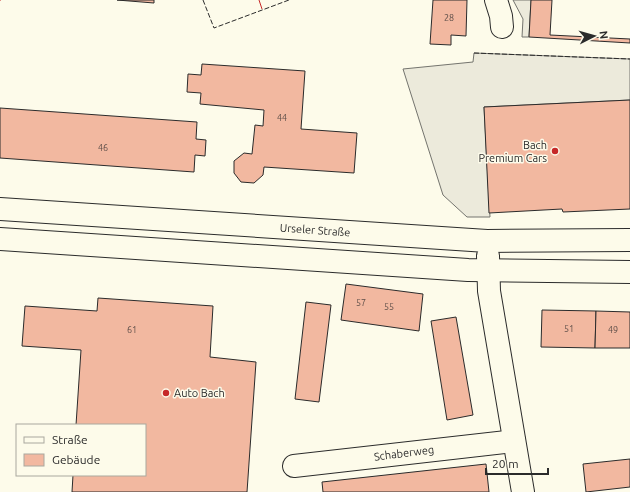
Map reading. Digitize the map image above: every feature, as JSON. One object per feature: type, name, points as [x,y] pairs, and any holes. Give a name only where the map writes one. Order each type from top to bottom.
[{"type":"street","points":[[496,0],[501,16],[502,27]]},
{"type":"street","name":"Urseler Straße","points":[[0,209],[487,241],[630,240]]},
{"type":"street","points":[[0,239],[447,268],[630,272]]},
{"type":"street","points":[[487,241],[489,291],[523,492]]},
{"type":"street","name":"Schaberweg","points":[[294,466],[514,440]]},
{"type":"shaded area","points":[[513,0],[531,0],[529,37],[522,37],[523,19]]},
{"type":"shaded area","points":[[474,53],[630,59],[630,100],[484,107],[490,217],[467,217],[443,195],[403,69],[473,62]]},
{"type":"building","points":[[117,0],[154,0],[154,3]]},
{"type":"building","points":[[433,0],[467,0],[466,36],[451,35],[451,45],[430,44]]},
{"type":"building","points":[[531,0],[552,0],[550,35],[630,39],[630,43],[529,37]]},
{"type":"building","points":[[202,64],[305,71],[301,129],[357,133],[354,173],[264,167],[263,175],[254,183],[241,182],[234,173],[234,161],[244,153],[252,154],[255,125],[263,126],[264,110],[200,104],[201,93],[187,92],[188,74],[201,75]]},
{"type":"building","points":[[630,100],[630,209],[563,212],[562,209],[489,213],[484,107]]},
{"type":"building","points":[[0,108],[197,122],[196,139],[206,140],[205,156],[195,155],[194,172],[0,158]]},
{"type":"building","points":[[346,284],[423,294],[419,331],[341,320]]},
{"type":"building","name":"Auto Bach","points":[[98,298],[213,306],[210,357],[256,362],[247,492],[72,492],[73,476],[146,476],[146,424],[76,424],[81,350],[22,346],[25,306],[97,311]]},
{"type":"building","points":[[306,302],[331,305],[319,402],[295,399]]},
{"type":"building","points":[[542,310],[596,311],[595,348],[541,347]]},
{"type":"building","points":[[596,311],[630,312],[630,348],[595,348]]},
{"type":"building","points":[[456,317],[473,415],[447,420],[431,321]]},
{"type":"building","points":[[630,459],[630,487],[586,492],[583,464]]},
{"type":"building","points":[[486,464],[489,492],[323,492],[322,482]]},
{"type":"fence","points":[[203,0],[214,28],[289,0]]},
{"type":"fence","points":[[474,53],[630,59]]},
{"type":"power","points":[[259,0],[262,9]]},
{"type":"place","name":"Bach Premium Cars","points":[[555,151]]},
{"type":"place","name":"Auto Bach","points":[[166,393]]}]
